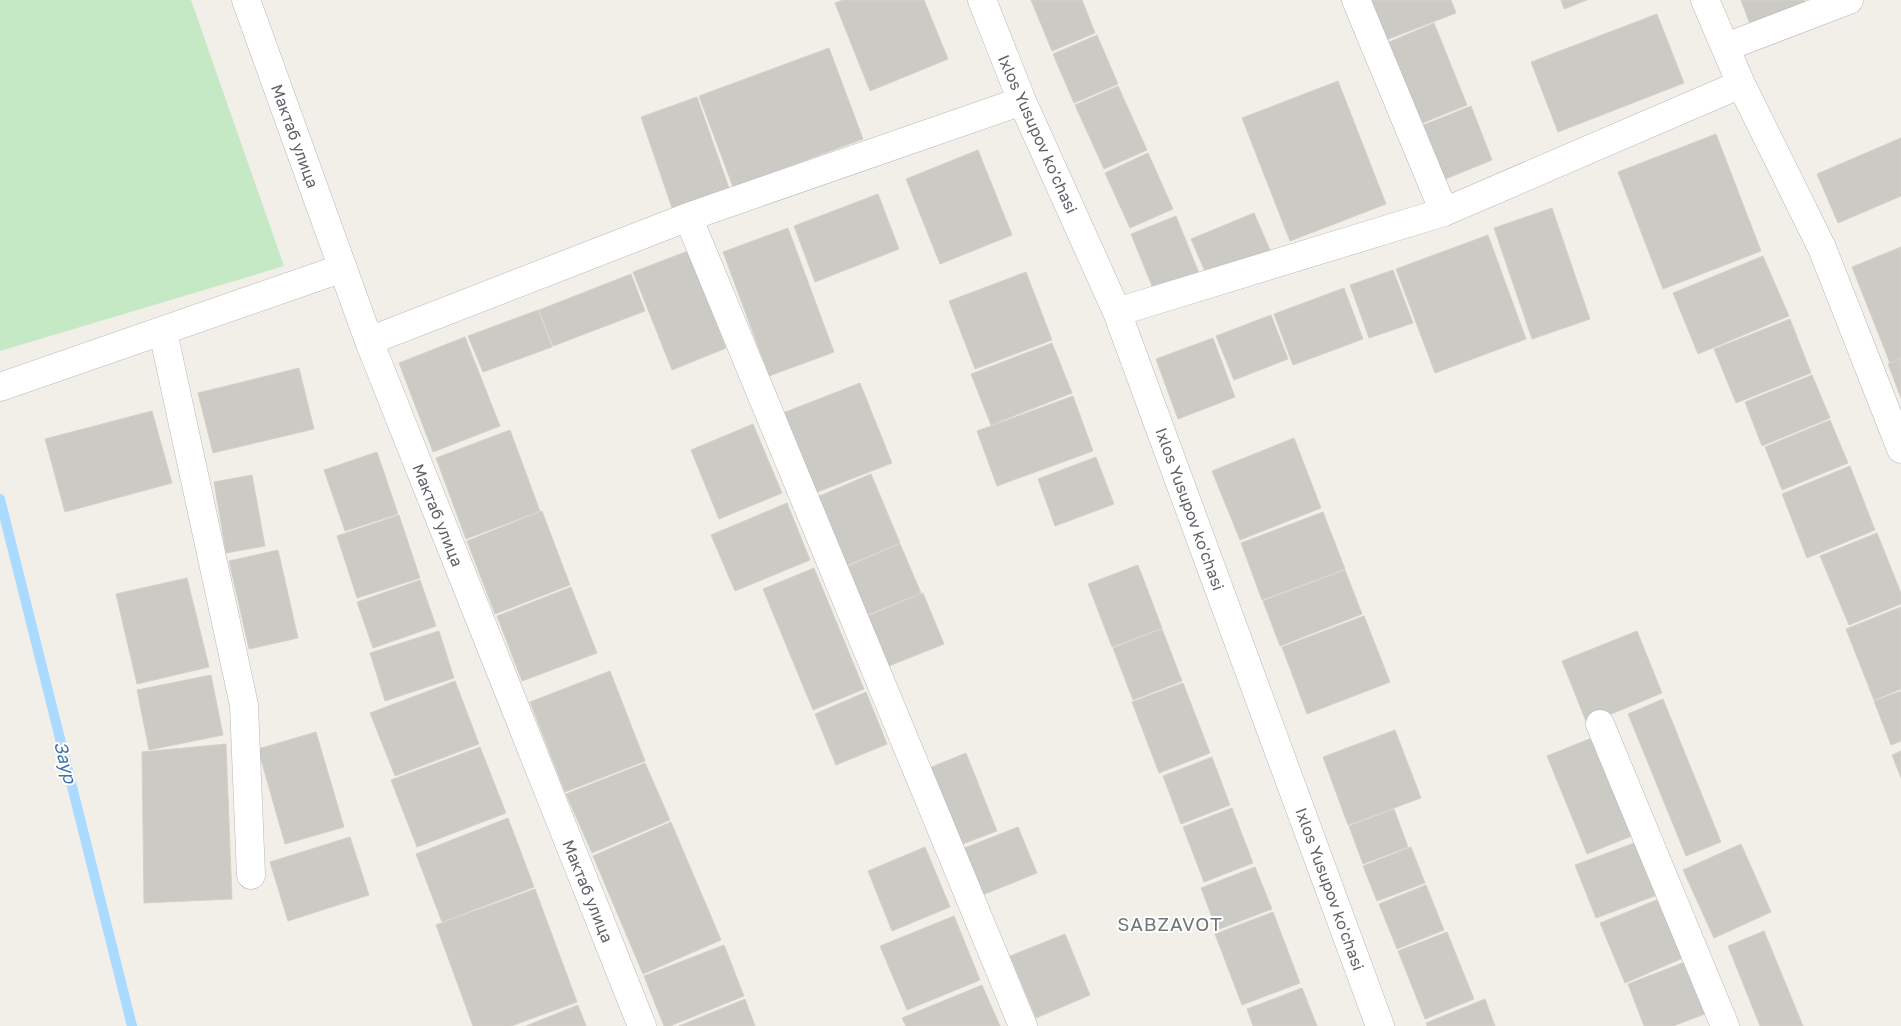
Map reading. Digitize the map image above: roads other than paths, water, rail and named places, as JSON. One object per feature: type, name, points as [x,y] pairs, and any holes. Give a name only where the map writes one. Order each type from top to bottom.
[{"type":"street","name":"Мактаб улица","points":[[246,0],[369,341],[642,1026]]},
{"type":"street","name":"Ixlos Yusupov ko'chasi","points":[[982,0],[1022,101],[1117,312],[1380,1026]]},
{"type":"street","points":[[1356,0],[1444,212]]},
{"type":"street","points":[[1706,0],[1741,84],[1822,248],[1901,449]]},
{"type":"street","points":[[1726,47],[1849,0]]},
{"type":"street","points":[[1117,312],[1444,212],[1741,84]]},
{"type":"street","points":[[369,341],[688,217],[1022,101]]},
{"type":"street","points":[[688,217],[1023,1026]]},
{"type":"street","points":[[0,386],[163,332],[343,268]]},
{"type":"street","points":[[163,332],[244,705],[251,875]]},
{"type":"street","points":[[1600,724],[1724,1026]]},
{"type":"waterway","name":"Заур","points":[[0,499],[132,1026]]},
{"type":"district","name":"SABZAVOT","points":[[1170,923]]}]
